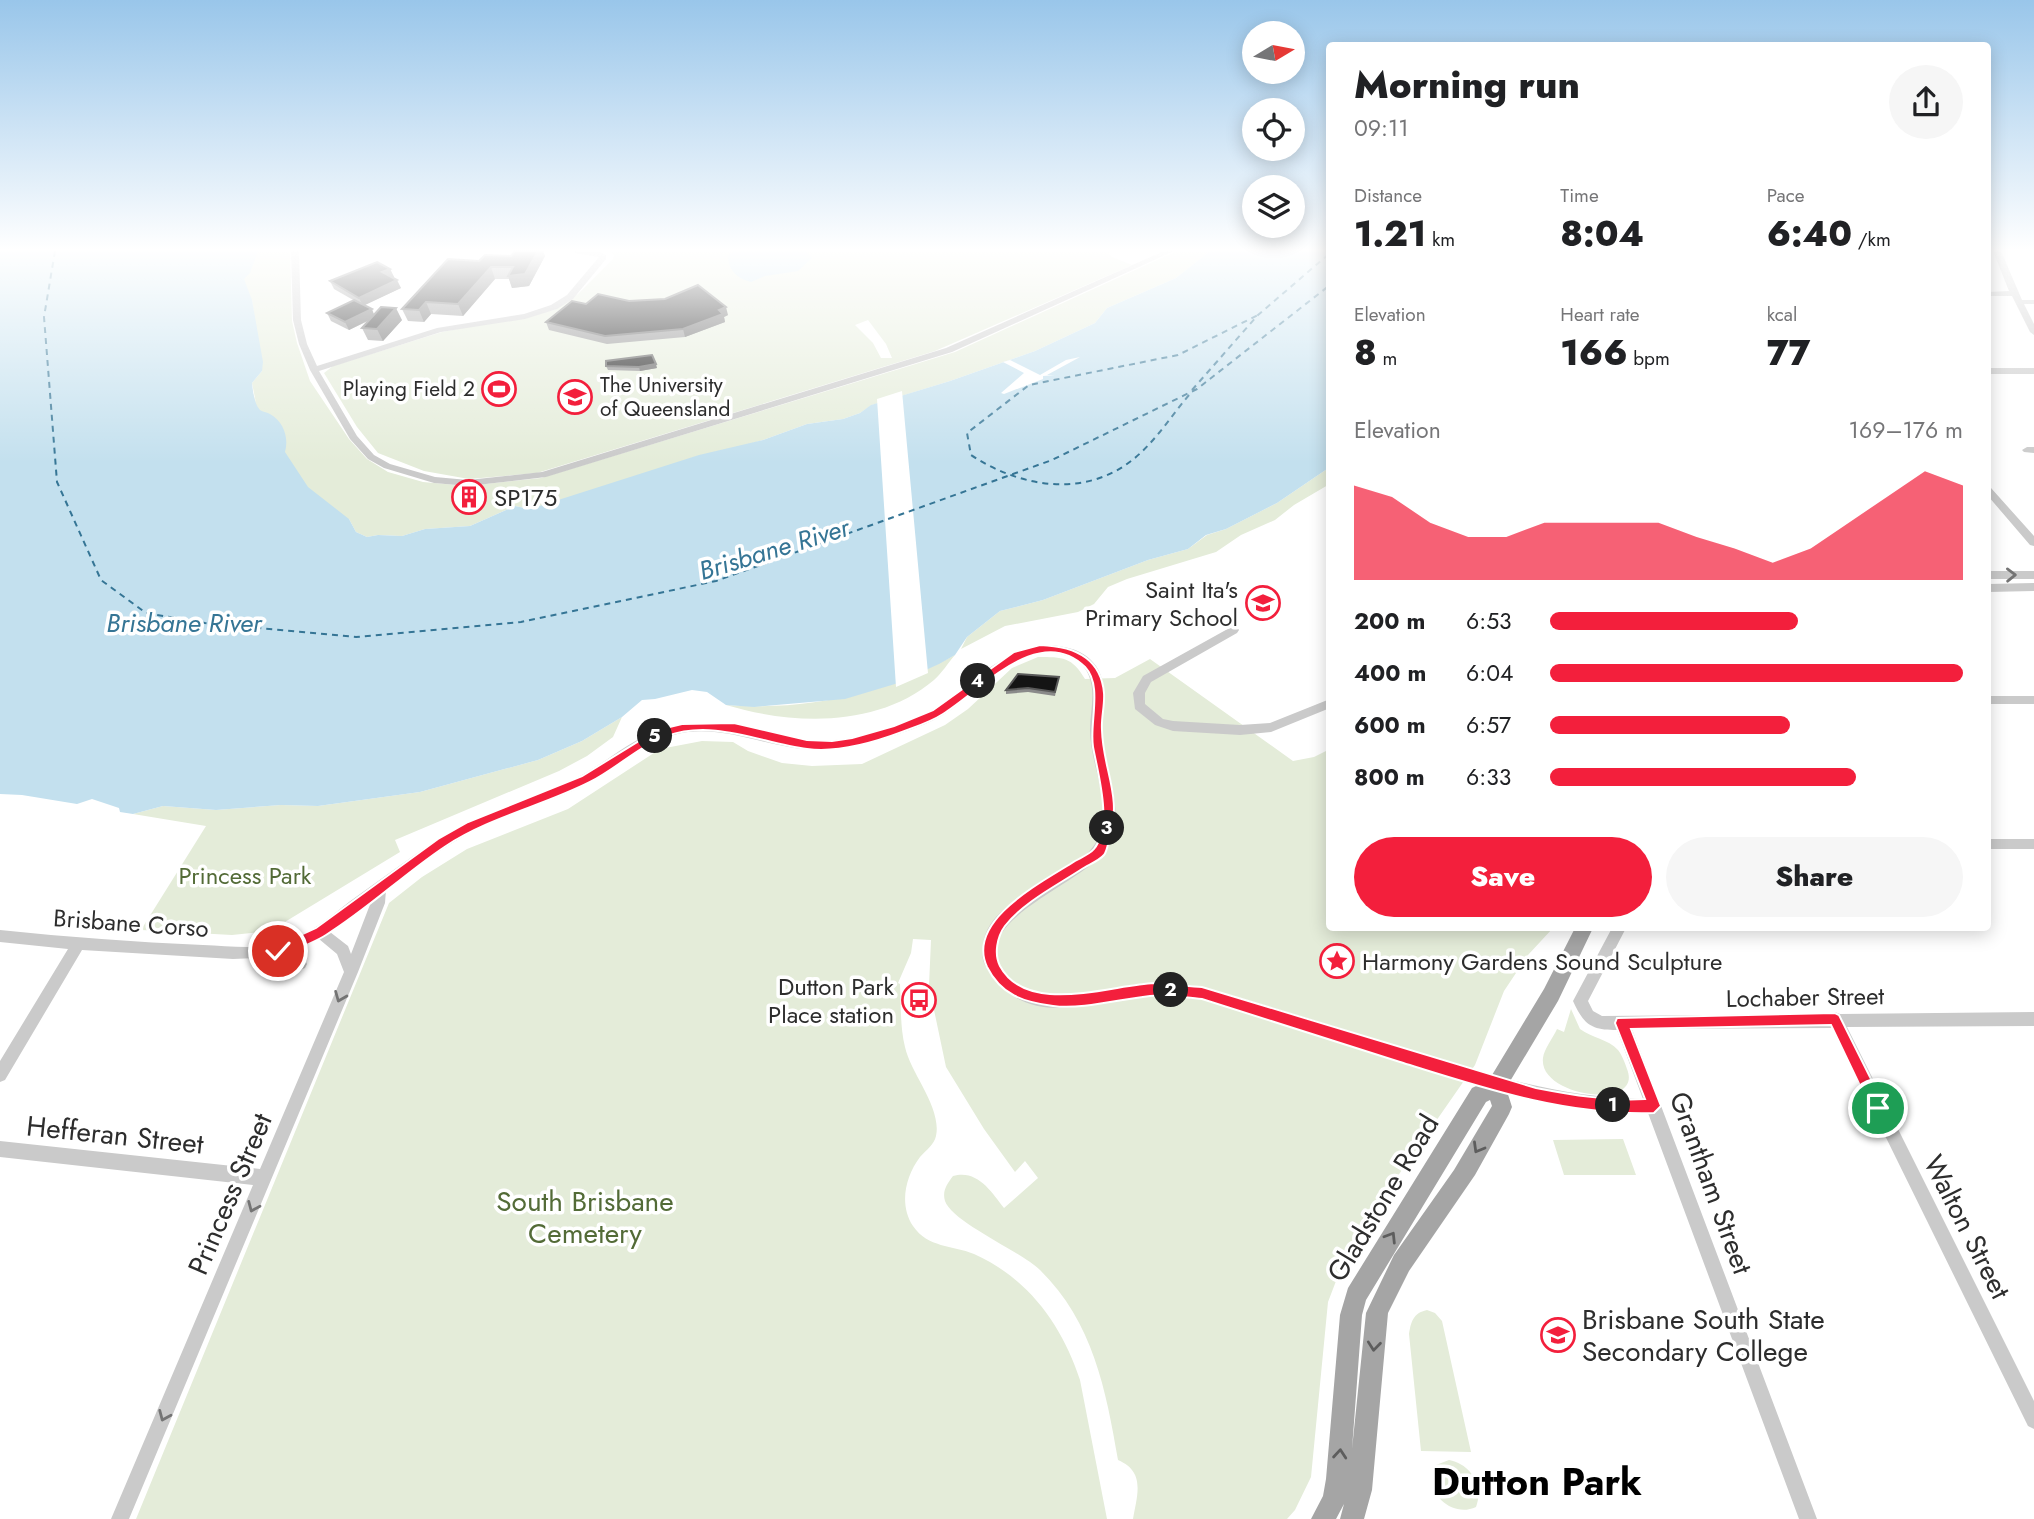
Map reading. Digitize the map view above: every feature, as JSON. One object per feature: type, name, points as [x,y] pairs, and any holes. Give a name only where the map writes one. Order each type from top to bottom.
[{"type":"main road","name":"Gladstone Road","points":[[1323,1519],[1334,1499],[1338,1479],[1351,1315],[1356,1296],[1479,1095],[1497,1086],[1551,995],[1583,931]]},
{"type":"main road","name":"Gladstone Road","points":[[1352,1519],[1360,1490],[1377,1312],[1384,1292],[1422,1231],[1457,1185],[1502,1107],[1497,1086]]},
{"type":"street","points":[[297,322],[314,370],[354,437],[379,461],[434,480],[468,483],[508,481],[543,475],[608,457],[949,350],[1012,322]]},
{"type":"street","points":[[314,370],[440,330],[489,322]]},
{"type":"street","points":[[1991,371],[2034,371]]},
{"type":"street","points":[[1991,493],[2034,543]]},
{"type":"street","points":[[1991,575],[2034,575]]},
{"type":"street","points":[[1991,588],[2034,587]]},
{"type":"street","points":[[1233,630],[1147,679],[1141,688],[1139,706],[1159,722],[1173,726],[1258,729],[1326,705]]},
{"type":"street","name":"Brisbane Corso","points":[[0,936],[144,950],[259,953],[278,951],[320,932],[443,842],[472,825],[586,779],[661,733],[690,727],[734,728],[807,745],[832,746],[852,743],[897,730],[937,713],[1018,655],[1040,649],[1059,649],[1086,662],[1097,676],[1099,698],[1096,731],[1110,806],[1109,821],[1099,851],[1021,902],[1001,922],[992,936],[990,960],[1007,986],[1037,999],[1059,1001],[1155,989],[1202,993],[1497,1086]]},
{"type":"street","points":[[1991,700],[2034,700]]},
{"type":"street","points":[[1991,844],[2034,844]]},
{"type":"street","name":"Princess Street","points":[[120,1519],[351,972],[379,903],[380,887]]},
{"type":"street","name":"Lochaber Street","points":[[1617,931],[1580,1001],[1588,1016],[1600,1023],[2034,1019]]},
{"type":"street","points":[[320,932],[343,950],[351,972]]},
{"type":"street","points":[[0,1075],[78,944]]},
{"type":"street","points":[[278,951],[284,961],[300,964]]},
{"type":"street","name":"Walton Street","points":[[1835,1019],[2034,1420]]},
{"type":"street","name":"Grantham Street","points":[[1622,1023],[1808,1519]]},
{"type":"street","points":[[1497,1086],[1580,1104],[1654,1106]]},
{"type":"street","name":"Hefferan Street","points":[[0,1149],[265,1178]]},
{"type":"green space","points":[[233,322],[251,322],[250,383],[256,403],[252,383],[262,371],[255,322],[292,322],[310,381],[349,439],[367,459],[388,472],[423,482],[467,486],[541,478],[955,352],[1021,322],[1096,322],[1035,351],[872,405],[843,419],[807,424],[763,440],[530,509],[515,506],[470,526],[425,529],[402,536],[367,537],[356,532],[349,519],[285,529]]},
{"type":"green space","points":[[493,322],[863,322],[855,325],[873,343],[881,358],[892,358],[886,344],[869,322],[1002,322],[935,351],[537,473],[469,479],[424,471],[378,453],[357,427],[324,373],[333,366],[442,332]]},
{"type":"green space","points":[[1326,470],[1326,486],[1275,520],[1241,535],[1216,552],[1108,587],[1094,604],[1078,612],[1005,626],[961,649],[967,637],[1000,611],[1043,600],[1148,560],[1188,549],[1207,535],[1226,529],[1277,503]]},
{"type":"green space","points":[[955,655],[934,680],[911,696],[887,707],[861,714],[806,719],[752,712],[726,705],[787,705],[844,697],[900,680]]},
{"type":"green space","name":"South Brisbane Cemetery","points":[[1038,657],[1054,657],[1071,662],[1085,679],[1115,678],[1150,659],[1293,761],[1314,757],[1326,751],[1326,931],[1550,931],[1528,955],[1504,991],[1475,1065],[1379,1203],[1341,1268],[1328,1302],[1311,1477],[1295,1510],[1287,1519],[1133,1519],[1138,1485],[1136,1478],[1127,1465],[1118,1460],[1102,1383],[1085,1335],[1073,1312],[1040,1270],[960,1218],[945,1201],[945,1191],[953,1176],[969,1176],[983,1183],[1004,1208],[1038,1178],[1025,1161],[1015,1172],[984,1129],[946,1067],[929,986],[931,940],[913,939],[911,953],[898,983],[902,1032],[908,1057],[935,1114],[937,1125],[932,1145],[920,1157],[908,1182],[905,1200],[909,1218],[919,1233],[933,1242],[974,1254],[1011,1276],[1027,1290],[1053,1322],[1080,1380],[1107,1519],[136,1519],[389,903],[422,877],[467,849],[568,809],[660,749],[702,741],[733,742],[748,751],[782,763],[812,766],[862,764],[945,725],[968,709],[1012,668]]},
{"type":"green space","name":"Princess Park","points":[[622,717],[613,737],[587,756],[559,771],[395,840],[400,852],[270,931],[232,935],[141,930],[206,826],[133,814],[163,806],[216,810],[281,805],[318,806],[420,792],[538,760],[582,741]]},
{"type":"green space","points":[[1571,1009],[1580,1029],[1610,1043],[1621,1054],[1627,1069],[1628,1082],[1620,1090],[1607,1094],[1590,1094],[1572,1090],[1556,1082],[1546,1071],[1543,1058],[1545,1051],[1557,1029],[1564,1032]]},
{"type":"green space","points":[[1623,1139],[1636,1175],[1564,1175],[1553,1140]]},
{"type":"green space","points":[[1427,1310],[1435,1313],[1442,1321],[1471,1452],[1421,1451],[1409,1334],[1414,1319]]},
{"type":"green space","points":[[1449,1460],[1464,1466],[1474,1477],[1478,1491],[1476,1507],[1466,1510],[1448,1506],[1435,1492],[1432,1474],[1436,1465]]},
{"type":"water","name":"Brisbane River","points":[[0,322],[256,322],[263,362],[262,371],[252,383],[256,404],[260,410],[275,417],[282,426],[286,436],[285,452],[308,487],[349,519],[356,532],[367,537],[402,536],[425,529],[470,526],[515,506],[530,509],[699,455],[763,440],[807,424],[843,419],[860,413],[871,405],[1035,351],[1096,322],[1326,322],[1326,470],[1277,503],[1226,529],[1206,535],[1188,549],[1148,560],[1043,600],[1000,611],[967,637],[955,655],[895,684],[845,699],[754,707],[726,705],[707,692],[692,690],[642,700],[622,717],[582,741],[538,760],[420,792],[318,806],[281,805],[216,810],[163,806],[133,814],[120,812],[119,808],[92,799],[77,804],[0,794]]},
{"type":"pier","points":[[1080,357],[1047,375],[1055,375],[1043,376],[1043,379],[1001,393],[1024,373],[1003,362],[1010,360],[1040,375],[1066,360]]},
{"type":"pier","points":[[902,391],[928,673],[896,687],[877,399]]},
{"type":"building","points":[[368,322],[383,322],[377,329],[362,328]]},
{"type":"building","points":[[546,322],[702,322],[683,329],[605,336]]},
{"type":"building","points":[[652,355],[656,364],[639,367],[606,366],[606,361]]},
{"type":"building","points":[[1018,674],[1059,677],[1055,692],[1028,688],[1006,690]]},
{"type":"ferry route","points":[[44,322],[57,482],[101,580],[146,613],[205,623],[356,637],[521,622],[716,581],[1011,475]]},
{"type":"ferry route","points":[[1011,475],[971,455],[967,433],[1029,385],[1178,355],[1244,322]]},
{"type":"ferry route","points":[[1192,390],[1252,322]]},
{"type":"ferry route","points":[[1011,475],[1052,460],[1197,389],[1283,322]]},
{"type":"ferry route","points":[[1011,475],[1054,484],[1075,484],[1097,479],[1117,470],[1144,450],[1189,395]]},
{"type":"place","name":"Playing Field 2","points":[[499,389]]},
{"type":"place","name":"The University of Queensland","points":[[575,397]]},
{"type":"place","name":"SP175","points":[[469,497]]},
{"type":"place","name":"Saint Ita's Primary School","points":[[1263,603]]},
{"type":"place","name":"Harmony Gardens Sound Sculpture","points":[[1337,961]]},
{"type":"place","name":"Dutton Park Place station","points":[[919,1000]]},
{"type":"place","name":"Brisbane South State Secondary College","points":[[1558,1335]]},
{"type":"district","name":"Dutton Park","points":[[1537,1481]]},
{"type":"route","points":[[278,951],[320,932],[443,842],[472,825],[586,779],[661,733],[682,728],[734,728],[807,745],[832,746],[852,743],[897,730],[937,713],[1004,662],[1018,655],[1040,649],[1059,649],[1086,662],[1097,676],[1099,698],[1096,731],[1110,806],[1109,821],[1099,851],[1021,902],[1001,922],[992,936],[990,960],[1007,986],[1037,999],[1059,1001],[1155,989],[1202,993],[1536,1095],[1580,1104],[1635,1107],[1654,1106],[1622,1023],[1835,1019],[1878,1108]]}]
